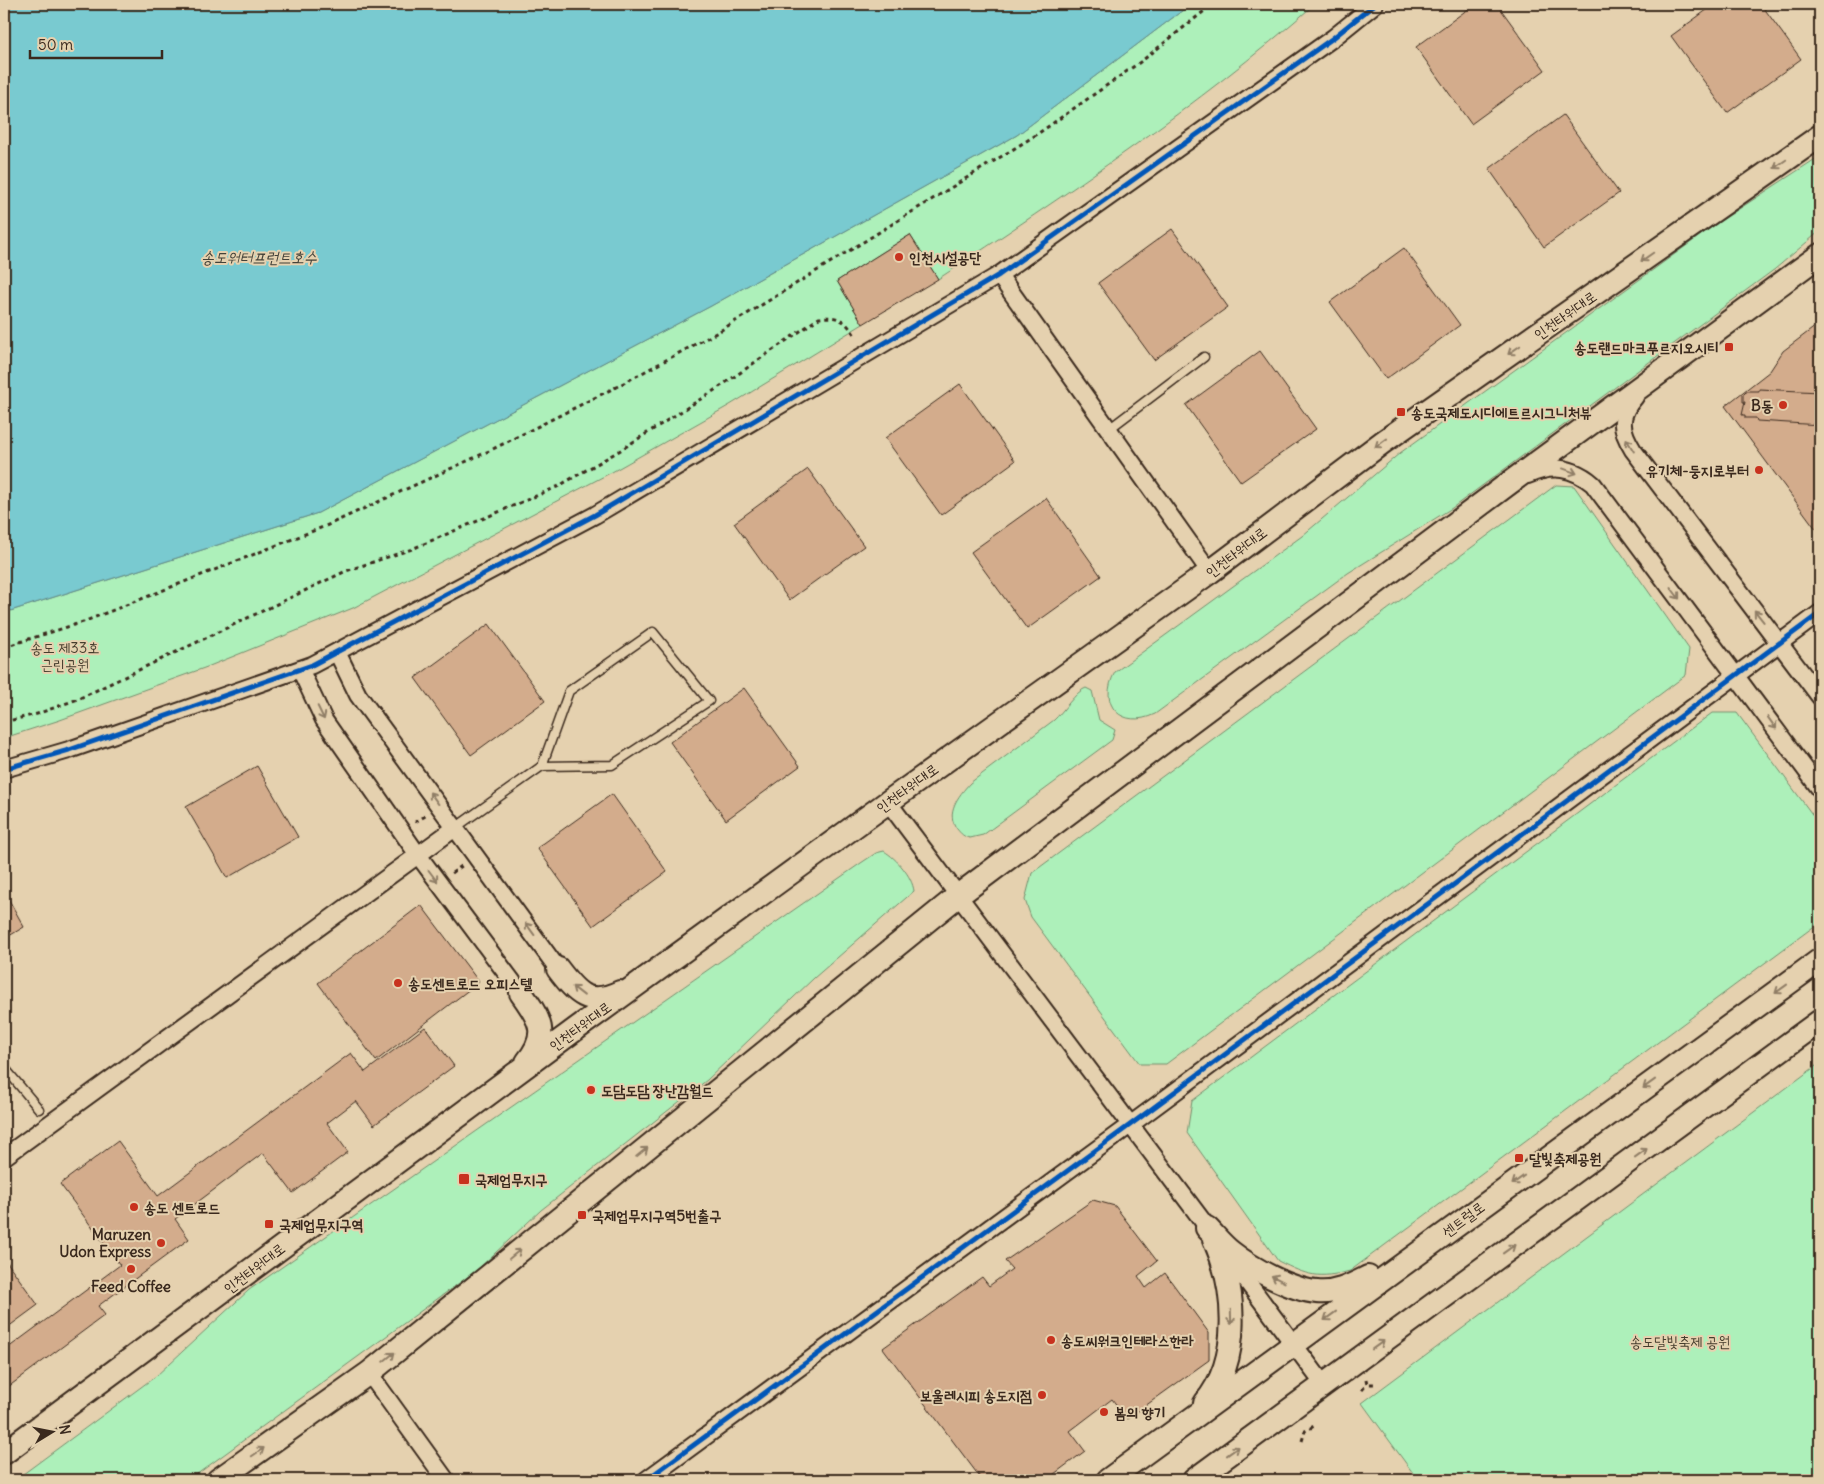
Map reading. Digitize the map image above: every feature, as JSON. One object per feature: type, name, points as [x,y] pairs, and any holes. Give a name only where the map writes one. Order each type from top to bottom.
[{"type":"main road","name":"인천타워대로","points":[[4,1453],[637,984],[1210,572],[1383,442],[1820,136]]},
{"type":"main road","points":[[218,1480],[369,1373],[959,895],[1508,484],[1820,255]]},
{"type":"main road","name":"센트럴로","points":[[1108,1480],[1293,1343],[1820,960]]},
{"type":"main road","points":[[558,969],[574,990],[585,997],[605,998],[637,984]]},
{"type":"main road","points":[[520,1071],[536,1052],[541,1040],[538,1017],[521,993]]},
{"type":"main road","points":[[1194,1480],[1820,1021]]},
{"type":"main road","points":[[1210,1232],[1230,1252],[1245,1262],[1283,1282],[1317,1292],[1344,1289],[1394,1266],[1420,1251]]},
{"type":"main road","points":[[1191,1419],[1207,1402],[1230,1352],[1229,1286],[1226,1270],[1210,1232]]},
{"type":"street","points":[[4,769],[69,750],[300,669],[336,652],[595,515],[999,276],[1333,38],[1375,4]]},
{"type":"street","points":[[999,276],[1210,572]]},
{"type":"street","points":[[1645,384],[1623,414],[1621,420],[1626,438],[1650,475],[1820,697]]},
{"type":"street","points":[[1508,484],[1537,471],[1550,468],[1564,468],[1584,477],[1603,497],[1820,789]]},
{"type":"street","points":[[646,1480],[1130,1125],[1820,613]]},
{"type":"street","points":[[336,652],[358,695],[558,969]]},
{"type":"street","points":[[300,669],[324,720],[418,855],[521,993]]},
{"type":"street","points":[[888,802],[1324,1385]]},
{"type":"street","points":[[4,1157],[455,828]]},
{"type":"street","points":[[369,1373],[446,1480]]},
{"type":"lane","points":[[1109,429],[1204,357]]},
{"type":"lane","points":[[455,828],[542,766],[570,691],[653,632],[708,701],[612,765],[542,766]]},
{"type":"lane","points":[[4,1067],[39,1109]]},
{"type":"path","points":[[4,647],[83,622],[328,525],[489,451],[618,386],[718,332],[1036,134],[1143,60],[1213,4]]},
{"type":"path","points":[[4,722],[36,714],[78,699],[346,572],[412,549],[557,487],[619,451],[718,388],[819,318],[832,316],[847,324],[856,337]]},
{"type":"path","points":[[452,873],[468,862]]},
{"type":"path","points":[[1365,1376],[1367,1384]]},
{"type":"path","points":[[1367,1384],[1375,1384]]},
{"type":"path","points":[[1362,1390],[1367,1384]]},
{"type":"path","points":[[1302,1441],[1305,1430],[1316,1425]]},
{"type":"green space","name":"송도 제33호 근린공원","points":[[1191,4],[1315,4],[1225,78],[1131,148],[1035,215],[938,279],[910,235],[837,281],[863,324],[730,405],[612,472],[353,608],[207,667],[4,738],[4,613],[318,513],[711,306],[1017,135]]},
{"type":"green space","points":[[1820,156],[1820,231],[1775,269],[1452,508],[1348,573],[1155,714],[1132,719],[1116,711],[1111,704],[1109,695],[1110,684],[1115,672],[1302,536],[1400,453],[1719,222]]},
{"type":"green space","points":[[1556,485],[1574,486],[1689,649],[1686,675],[1166,1064],[1140,1064],[1031,917],[1025,900],[1032,873]]},
{"type":"green space","points":[[1086,688],[1092,691],[1099,720],[1115,730],[1112,740],[983,835],[970,838],[961,834],[952,817],[954,805],[970,783],[1054,720],[1074,697]]},
{"type":"green space","points":[[1712,713],[1737,713],[1820,825],[1820,922],[1350,1271],[1329,1275],[1313,1275],[1278,1261],[1187,1133],[1192,1101]]},
{"type":"green space","points":[[884,851],[903,868],[913,885],[914,891],[814,978],[707,1080],[541,1210],[477,1270],[189,1480],[15,1480],[156,1376],[249,1290],[861,863],[876,853]]},
{"type":"green space","name":"송도달빛축제 공원","points":[[1820,1063],[1820,1480],[1418,1480],[1362,1403]]},
{"type":"water","name":"송도워터프런트호수","points":[[4,4],[1191,4],[1017,135],[711,306],[318,513],[4,613]]},
{"type":"building","points":[[1475,4],[1497,4],[1545,70],[1471,124],[1416,47]]},
{"type":"building","points":[[1715,4],[1761,4],[1801,59],[1727,113],[1671,36]]},
{"type":"building","points":[[1563,115],[1619,193],[1544,247],[1489,169]]},
{"type":"building","points":[[1172,229],[1228,307],[1154,360],[1098,283]]},
{"type":"building","name":"인천시설공단","points":[[910,235],[938,279],[863,324],[837,281]]},
{"type":"building","points":[[1404,248],[1460,325],[1386,379],[1330,302]]},
{"type":"building","points":[[1820,323],[1820,526],[1816,529],[1725,406],[1770,371],[1783,351]]},
{"type":"building","points":[[1260,351],[1316,429],[1241,482],[1186,405]]},
{"type":"building","points":[[960,384],[1015,461],[941,515],[885,438]]},
{"type":"building","name":"B동","points":[[1759,389],[1820,392],[1820,425],[1757,421],[1756,418],[1745,418],[1745,415],[1742,415],[1745,402],[1743,402],[1743,394],[1746,391],[1759,391]]},
{"type":"building","points":[[808,469],[864,546],[789,600],[734,523]]},
{"type":"building","points":[[1046,498],[1101,576],[1027,629],[971,552]]},
{"type":"building","points":[[489,624],[545,701],[471,755],[415,678]]},
{"type":"building","points":[[744,688],[800,766],[726,820],[670,742]]},
{"type":"building","points":[[257,766],[298,837],[227,878],[186,807]]},
{"type":"building","points":[[612,794],[667,872],[593,926],[537,848]]},
{"type":"building","points":[[4,891],[24,927],[4,939]]},
{"type":"building","name":"송도센트로드 오피스텔","points":[[421,905],[479,982],[376,1061],[318,983]]},
{"type":"building","name":"송도 센트로드","points":[[425,1027],[454,1066],[374,1125],[356,1101],[327,1123],[348,1152],[293,1193],[263,1153],[175,1219],[189,1239],[98,1306],[105,1315],[4,1390],[4,1351],[120,1265],[60,1184],[118,1141],[158,1196],[351,1053],[365,1072]]},
{"type":"building","name":"송도씨워크인테라스한라","points":[[1093,1200],[1115,1206],[1157,1261],[1138,1276],[1146,1288],[1165,1273],[1209,1333],[1209,1360],[1127,1419],[1112,1399],[1070,1431],[1085,1451],[1046,1480],[982,1480],[883,1348],[982,1277],[989,1286],[1012,1269],[1005,1261]]},
{"type":"building","points":[[4,1258],[38,1305],[4,1330]]},
{"type":"cycle path","points":[[4,769],[69,750],[312,665],[595,515],[999,275],[1333,38],[1375,4]]},
{"type":"cycle path","points":[[646,1480],[1130,1125],[1820,613]]},
{"type":"place","name":"인천시설공단","points":[[899,257]]},
{"type":"place","name":"송도랜드마크푸르지오시티","points":[[1729,347]]},
{"type":"place","name":"B동","points":[[1783,405]]},
{"type":"place","name":"송도국제도시디에트르시그니처뷰","points":[[1401,412]]},
{"type":"place","name":"유기체-둥지로부터","points":[[1759,470]]},
{"type":"place","name":"송도센트로드 오피스텔","points":[[398,983]]},
{"type":"place","name":"도담도담 장난감월드","points":[[591,1090]]},
{"type":"place","name":"달빛축제공원","points":[[1519,1158]]},
{"type":"place","name":"국제업무지구","points":[[464,1179]]},
{"type":"place","name":"송도 센트로드","points":[[134,1207]]},
{"type":"place","name":"국제업무지구역5번출구","points":[[582,1215]]},
{"type":"place","name":"국제업무지구역","points":[[269,1224]]},
{"type":"place","name":"Maruzen Udon Express","points":[[161,1243]]},
{"type":"place","name":"Feed Coffee","points":[[131,1269]]},
{"type":"place","name":"송도씨워크인테라스한라","points":[[1051,1340]]},
{"type":"place","name":"보울레시피 송도지점","points":[[1042,1395]]},
{"type":"place","name":"봄의 향기","points":[[1104,1412]]}]
